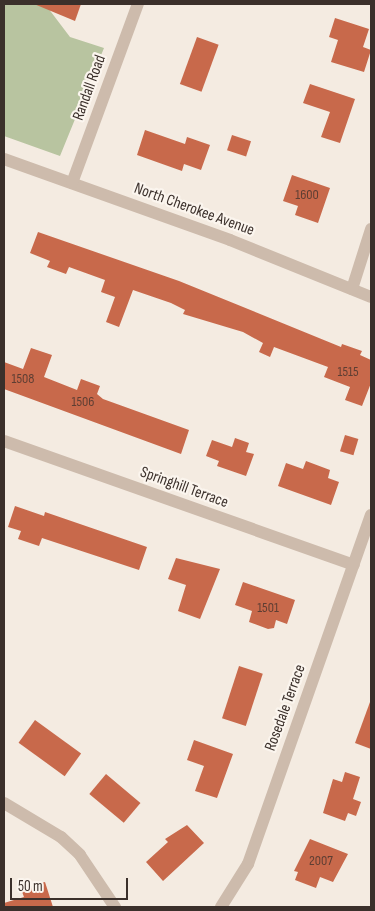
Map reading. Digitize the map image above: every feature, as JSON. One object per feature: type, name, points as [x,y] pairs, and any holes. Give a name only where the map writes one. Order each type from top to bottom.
[{"type":"street","name":"Randall Road","points":[[72,183],[138,4]]},
{"type":"street","name":"North Cherokee Avenue","points":[[4,159],[371,297]]},
{"type":"street","points":[[352,289],[371,229]]},
{"type":"street","name":"Springhill Terrace","points":[[4,441],[354,565]]},
{"type":"street","name":"Rosedale Terrace","points":[[221,907],[248,864],[371,515]]},
{"type":"street","points":[[4,803],[61,837],[80,855],[115,907]]},
{"type":"green space","points":[[4,4],[45,4],[70,37],[104,48],[60,156],[4,136]]},
{"type":"building","points":[[34,4],[81,4],[75,21]]},
{"type":"building","points":[[335,18],[369,29],[363,47],[371,50],[364,72],[331,62],[338,40],[329,37]]},
{"type":"building","points":[[197,37],[219,45],[202,92],[180,84]]},
{"type":"building","points":[[310,84],[355,99],[340,143],[321,137],[330,112],[303,103]]},
{"type":"building","points":[[145,130],[185,144],[187,137],[210,145],[201,170],[184,164],[182,171],[137,155]]},
{"type":"building","points":[[232,135],[251,141],[246,156],[227,150]]},
{"type":"building","points":[[292,175],[330,188],[318,223],[295,215],[298,206],[283,201]]},
{"type":"building","points":[[38,232],[179,281],[341,347],[342,344],[362,351],[360,355],[371,360],[371,383],[362,406],[345,400],[350,387],[324,377],[328,367],[274,347],[270,357],[259,352],[263,343],[243,332],[183,314],[185,310],[171,303],[133,290],[119,327],[106,322],[115,297],[101,292],[105,280],[69,267],[66,274],[47,267],[50,261],[30,253]]},
{"type":"building","points":[[31,348],[52,355],[44,377],[77,390],[81,379],[100,386],[97,394],[103,399],[189,430],[181,454],[4,389],[4,362],[23,369]]},
{"type":"building","points":[[345,435],[358,439],[353,455],[340,451]]},
{"type":"building","points":[[235,438],[249,443],[246,452],[254,454],[246,476],[217,466],[219,461],[206,456],[212,440],[232,447]]},
{"type":"building","points":[[306,461],[330,470],[328,478],[339,482],[331,505],[278,486],[286,463],[303,469]]},
{"type":"building","points":[[15,506],[44,516],[45,512],[147,547],[139,570],[42,538],[39,546],[18,539],[21,531],[8,527]]},
{"type":"building","points":[[176,558],[220,569],[200,619],[178,611],[186,585],[168,579]]},
{"type":"building","points":[[243,582],[295,600],[287,624],[276,620],[274,628],[268,629],[249,622],[252,611],[235,605]]},
{"type":"building","points":[[239,666],[263,674],[246,726],[222,718]]},
{"type":"building","points":[[371,702],[371,749],[355,743]]},
{"type":"building","points":[[35,720],[81,754],[65,776],[19,743]]},
{"type":"building","points":[[194,740],[233,754],[217,798],[195,791],[204,766],[187,760]]},
{"type":"building","points":[[345,772],[360,777],[353,799],[361,802],[356,816],[348,813],[345,821],[323,813],[333,779],[342,782]]},
{"type":"building","points":[[106,774],[140,803],[124,823],[89,794]]},
{"type":"building","points":[[187,825],[204,843],[163,881],[146,862],[168,842],[165,839]]},
{"type":"building","points":[[310,839],[348,854],[333,882],[320,877],[316,888],[295,880],[298,872],[294,871]]},
{"type":"building","points":[[45,882],[53,907],[4,907],[4,903],[24,897],[21,889]]}]
